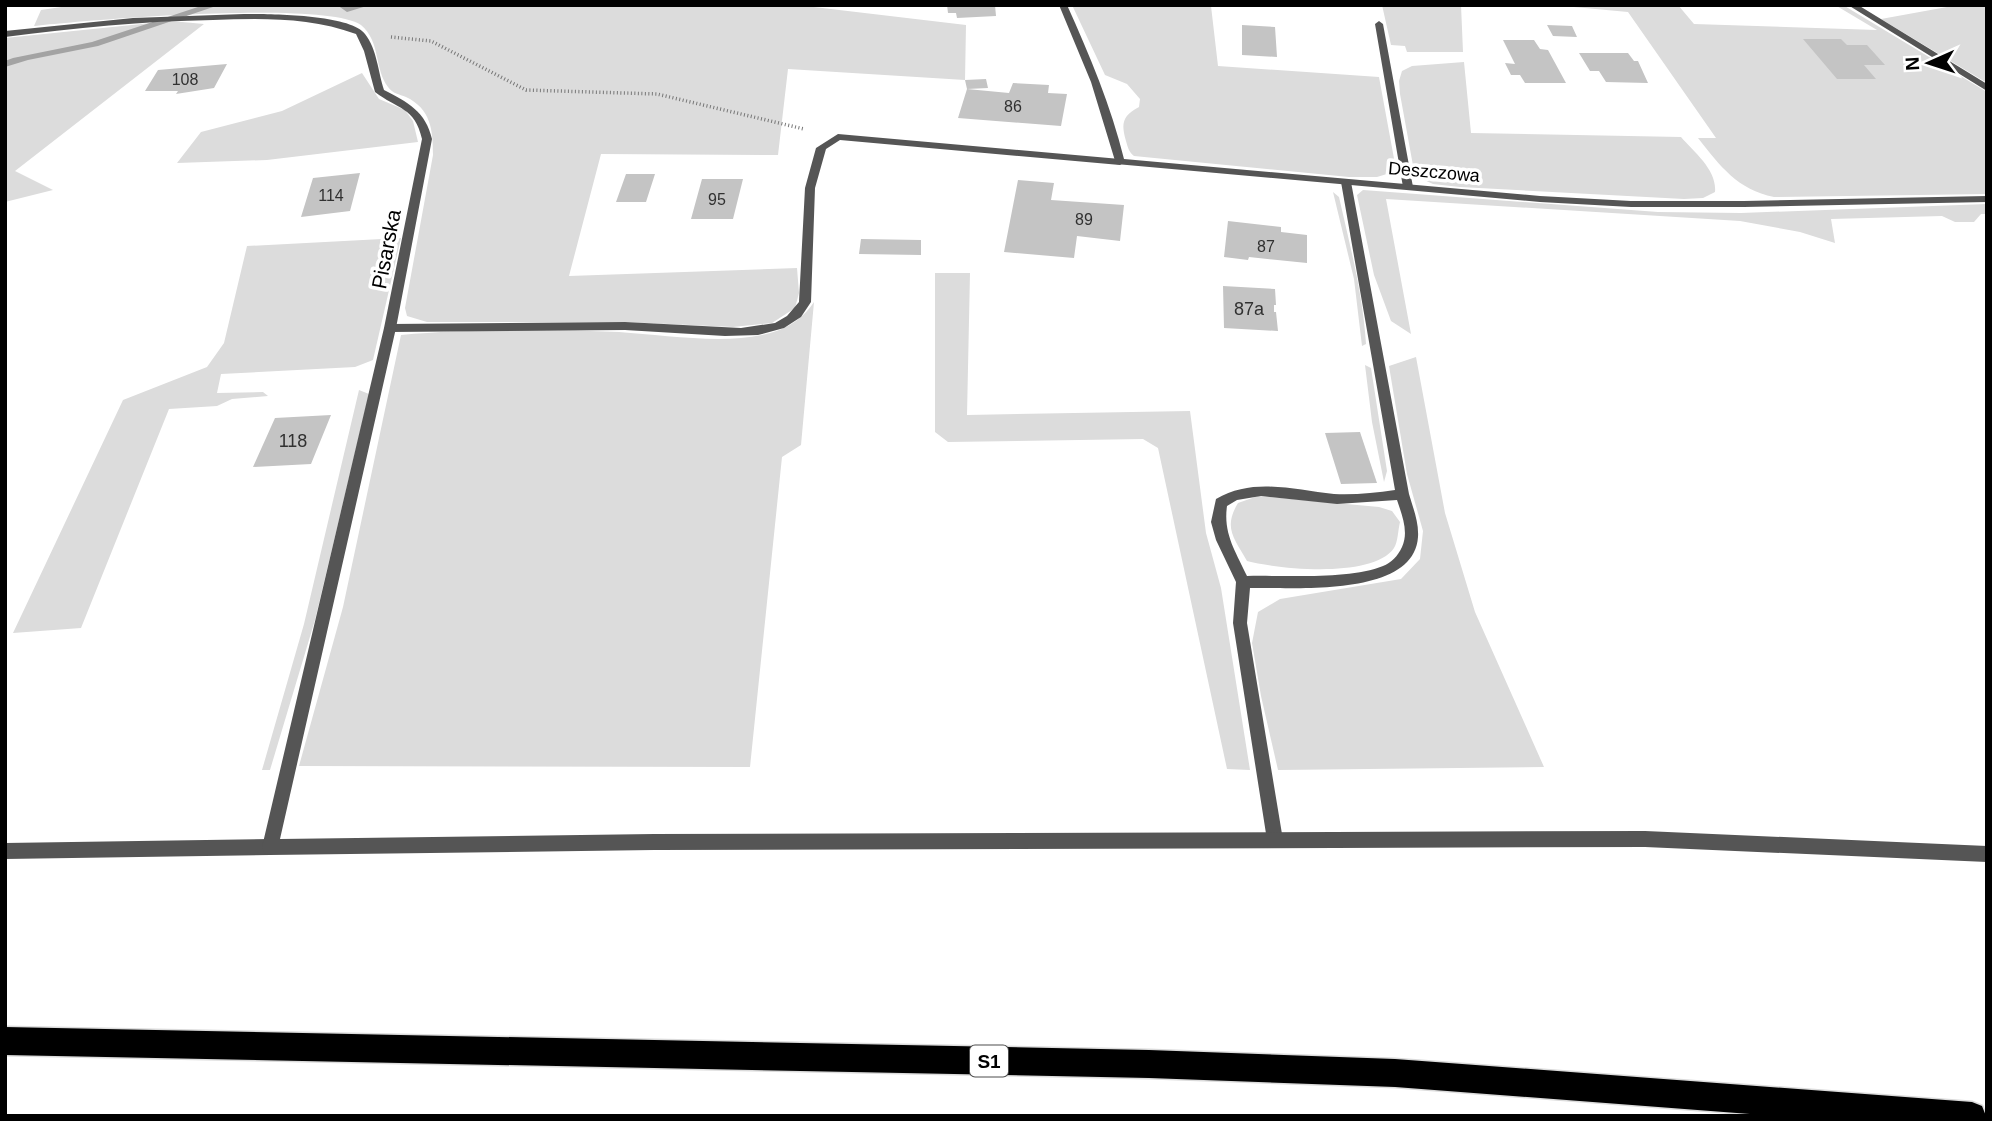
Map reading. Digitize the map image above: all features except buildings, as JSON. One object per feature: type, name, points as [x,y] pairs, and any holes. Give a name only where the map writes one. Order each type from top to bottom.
[{"type":"highway","name":"S1","points":[[5,1041],[1135,1064],[1395,1073],[1972,1116]]},
{"type":"street","points":[[1063,5],[1095,78],[1112,125],[1121,162]]},
{"type":"street","points":[[1852,5],[1987,88]]},
{"type":"street","points":[[5,34],[153,18],[264,14],[310,16],[346,24],[363,35]]},
{"type":"street","points":[[1379,24],[1408,187]]},
{"type":"street","name":"Pisarska","points":[[270,848],[390,328],[427,139],[423,121],[417,112],[380,92],[363,35]]},
{"type":"street","points":[[390,328],[626,326],[730,332],[759,331],[783,325],[798,315],[805,302],[810,188],[821,148],[838,137]]},
{"type":"street","name":"Deszczowa","points":[[838,137],[1346,182],[1632,204],[1987,199]]},
{"type":"street","points":[[1243,582],[1363,576],[1388,570],[1404,559],[1411,540],[1409,516],[1402,494],[1346,182]]},
{"type":"street","points":[[1275,840],[1240,624],[1243,582],[1223,540],[1218,522],[1221,503],[1230,496],[1244,492],[1275,492],[1337,499],[1402,494]]},
{"type":"street","points":[[5,851],[654,842],[1645,839],[1987,854]]},
{"type":"path","points":[[363,35],[431,41],[526,90],[657,94],[838,137]]},
{"type":"shaded area","points":[[75,5],[797,5],[966,25],[965,80],[788,69],[778,155],[601,154],[569,276],[797,268],[799,293],[795,308],[772,323],[733,327],[625,322],[427,322],[407,316],[405,308],[433,155],[431,129],[421,108],[388,87],[372,39],[361,25],[339,18],[256,13],[151,16],[34,26],[41,10]]},
{"type":"shaded area","points":[[1072,5],[1211,6],[1218,66],[1379,77],[1395,164],[1390,173],[1377,177],[1349,177],[1134,156],[1127,146],[1123,125],[1126,117],[1139,107],[1140,99],[1127,84],[1105,75]]},
{"type":"shaded area","points":[[1382,5],[1461,5],[1463,52],[1407,52],[1405,46],[1391,45]]},
{"type":"shaded area","points":[[1552,5],[1678,5],[1694,24],[1877,30],[1835,5],[1843,5],[1987,92],[1987,194],[1774,197],[1761,194],[1740,183],[1722,167],[1698,138],[1716,138],[1628,12]]},
{"type":"shaded area","points":[[1958,5],[1987,5],[1987,83],[1881,19]]},
{"type":"shaded area","points":[[171,21],[204,24],[15,171],[53,190],[5,202],[5,38]]},
{"type":"shaded area","points":[[1464,62],[1471,133],[1681,137],[1709,169],[1715,192],[1703,198],[1684,199],[1460,187],[1433,184],[1422,179],[1414,171],[1400,94],[1399,81],[1402,71],[1412,66]]},
{"type":"shaded area","points":[[362,73],[379,99],[405,110],[413,121],[418,142],[267,160],[177,163],[201,132],[282,111]]},
{"type":"shaded area","points":[[1363,190],[1658,212],[1741,213],[1987,204],[1987,214],[1981,214],[1974,222],[1955,222],[1942,216],[1831,219],[1835,243],[1800,232],[1740,221],[1386,199],[1411,334],[1391,321],[1374,275],[1357,195]]},
{"type":"shaded area","points":[[1333,192],[1339,197],[1359,288],[1366,344],[1362,346],[1354,279]]},
{"type":"shaded area","points":[[401,238],[373,360],[355,367],[221,374],[217,393],[263,392],[268,396],[232,399],[217,406],[169,409],[81,628],[13,633],[123,400],[207,367],[224,343],[247,246]]},
{"type":"shaded area","points":[[935,273],[970,273],[967,415],[1190,411],[1206,533],[1221,588],[1250,770],[1227,769],[1158,448],[1143,439],[948,442],[935,432]]},
{"type":"shaded area","points":[[814,302],[801,445],[782,457],[750,767],[299,766],[343,607],[401,335],[537,330],[619,332],[710,339],[746,338],[785,327],[804,314]]},
{"type":"shaded area","points":[[1416,357],[1445,513],[1475,612],[1544,767],[1278,770],[1252,643],[1258,612],[1280,599],[1401,579],[1420,559],[1423,531],[1407,474],[1389,366]]},
{"type":"shaded area","points":[[1365,365],[1371,368],[1387,471],[1384,482],[1372,422]]},
{"type":"shaded area","points":[[359,390],[369,394],[315,620],[270,770],[262,770],[304,624]]},
{"type":"shaded area","points":[[1258,496],[1379,507],[1392,511],[1400,522],[1394,548],[1383,558],[1346,568],[1302,569],[1247,561],[1234,539],[1231,519],[1238,503]]},
{"type":"waterway","points":[[5,64],[95,44],[215,5]]},
{"type":"waterway","points":[[341,5],[347,9],[366,5]]}]
